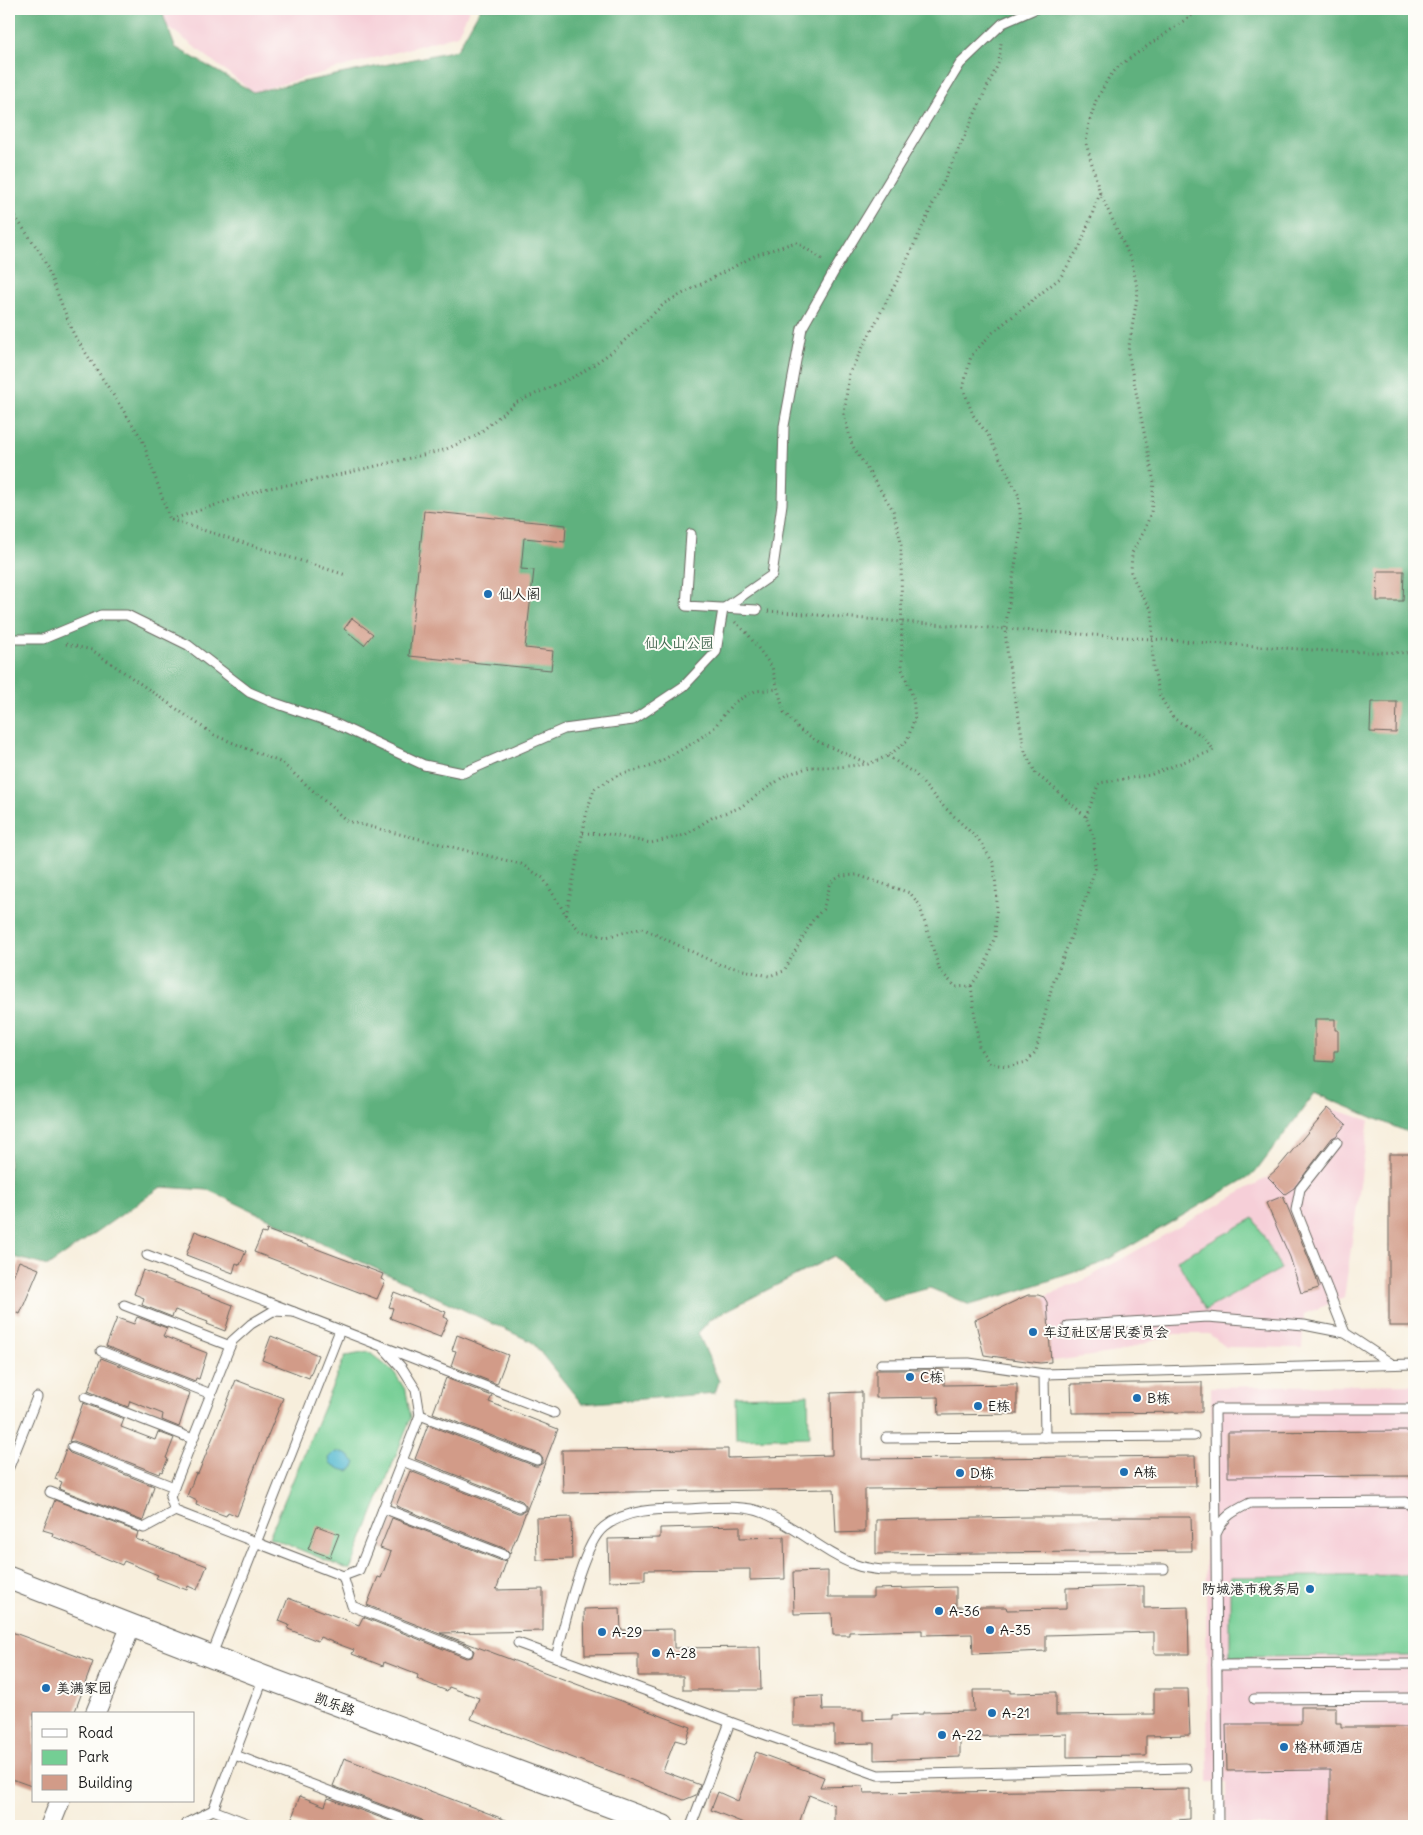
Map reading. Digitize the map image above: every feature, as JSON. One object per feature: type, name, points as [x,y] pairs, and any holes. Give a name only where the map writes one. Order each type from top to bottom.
[{"type":"street","name":"凯乐路","points":[[9,1578],[211,1657],[663,1826]]},
{"type":"street","points":[[96,1712],[131,1626]]},
{"type":"street","points":[[50,1826],[60,1802]]},
{"type":"lane","points":[[9,639],[44,639],[101,615],[127,616],[188,645],[249,692],[334,724],[424,765],[464,773],[564,729],[632,720],[684,686],[716,652],[723,609],[772,575],[782,504],[784,426],[802,328],[836,268],[960,64],[1003,22],[1036,9]]},
{"type":"lane","points":[[691,534],[686,606],[757,610]]},
{"type":"lane","points":[[1337,1142],[1300,1189],[1296,1210],[1344,1333]]},
{"type":"lane","points":[[147,1255],[554,1413]]},
{"type":"lane","points":[[124,1305],[230,1346]]},
{"type":"lane","points":[[174,1511],[170,1497],[232,1341],[251,1324],[273,1311],[294,1312]]},
{"type":"lane","points":[[1068,1326],[1207,1317],[1304,1325],[1344,1333],[1392,1364]]},
{"type":"lane","points":[[211,1657],[340,1330]]},
{"type":"lane","points":[[174,1511],[343,1576],[359,1570],[420,1415],[416,1390],[402,1368],[382,1346]]},
{"type":"lane","points":[[101,1351],[211,1394]]},
{"type":"lane","points":[[881,1364],[969,1363],[1044,1374],[1414,1364]]},
{"type":"lane","points":[[1044,1374],[1045,1437]]},
{"type":"lane","points":[[9,1467],[37,1397]]},
{"type":"lane","points":[[85,1397],[193,1439]]},
{"type":"lane","points":[[1218,1826],[1215,1409],[1414,1409]]},
{"type":"lane","points":[[420,1415],[536,1460]]},
{"type":"lane","points":[[886,1438],[1194,1436]]},
{"type":"lane","points":[[72,1447],[174,1487]]},
{"type":"lane","points":[[402,1461],[520,1507]]},
{"type":"lane","points":[[50,1492],[144,1528],[174,1511]]},
{"type":"lane","points":[[1216,1534],[1220,1525],[1231,1512],[1250,1503],[1406,1502],[1414,1508]]},
{"type":"lane","points":[[383,1508],[504,1555]]},
{"type":"lane","points":[[556,1657],[577,1580],[588,1548],[594,1537],[604,1527],[620,1518],[638,1512],[660,1509],[738,1508],[762,1512],[790,1526],[836,1555],[856,1565],[882,1570],[1164,1569]]},
{"type":"lane","points":[[343,1576],[352,1606],[468,1652]]},
{"type":"lane","points":[[518,1643],[878,1775],[1186,1768]]},
{"type":"lane","points":[[1217,1665],[1414,1664]]},
{"type":"lane","points":[[186,1826],[187,1822],[214,1810],[264,1677]]},
{"type":"lane","points":[[1254,1699],[1414,1698]]},
{"type":"lane","points":[[691,1826],[730,1722]]},
{"type":"lane","points":[[235,1755],[420,1826]]},
{"type":"lane","points":[[214,1810],[254,1826]]},
{"type":"path","points":[[1086,817],[1099,784],[1150,775],[1214,750],[1201,735],[1173,718],[1160,696],[1153,666],[1152,610],[1138,591],[1131,572],[1132,553],[1143,533],[1150,513],[1154,482],[1128,352],[1138,292],[1132,262],[1100,193],[1086,143],[1089,123],[1096,101],[1109,78],[1120,65],[1201,9]]},
{"type":"path","points":[[583,833],[607,834],[651,842],[685,835],[713,817],[739,808],[786,775],[810,767],[868,764],[888,756],[907,741],[915,717],[913,696],[902,669],[901,542],[893,510],[852,445],[844,414],[849,374],[899,276],[999,62],[1003,22]]},
{"type":"path","points":[[888,756],[915,774],[939,802],[979,840],[994,864],[997,900],[995,936],[985,966],[971,986],[978,1047],[990,1064],[1008,1066],[1026,1062],[1036,1051],[1052,986],[1095,869],[1094,838],[1086,817],[1036,774],[1025,752],[1008,659],[1005,629],[1021,528],[1020,496],[988,435],[973,415],[963,388],[970,356],[992,333],[1060,278],[1080,246],[1100,193]]},
{"type":"path","points":[[9,208],[42,255],[74,335],[142,439],[170,520]]},
{"type":"path","points":[[170,520],[264,489],[444,450],[468,440],[476,436],[515,403],[580,374],[612,351],[665,303],[756,255],[796,242],[836,268]]},
{"type":"path","points":[[170,520],[346,575]]},
{"type":"path","points":[[723,609],[747,634],[772,667],[784,712],[800,730],[819,742],[868,764]]},
{"type":"path","points":[[757,610],[1328,652],[1414,653]]},
{"type":"path","points":[[44,639],[92,650],[214,735],[282,763],[347,821],[522,864],[543,878],[566,915],[580,931],[606,937],[642,928],[718,964],[769,976],[784,971],[812,921],[823,909],[831,882],[841,876],[857,875],[910,892],[919,904],[940,971],[956,987],[971,986]]},
{"type":"path","points":[[566,915],[587,811],[594,789],[618,776],[652,766],[693,743],[713,729],[733,703],[755,691],[778,688]]},
{"type":"shaded area","points":[[155,9],[470,9],[457,35],[253,92],[157,18]]},
{"type":"shaded area","points":[[1328,1108],[1369,1120],[1344,1298],[1304,1314],[1302,1348],[1226,1347],[1209,1334],[1174,1334],[1118,1352],[1040,1363],[984,1355],[975,1320],[1028,1295],[1044,1297],[1084,1280],[1268,1177],[1277,1169]]},
{"type":"shaded area","name":"防城港市税务局","points":[[1414,1384],[1414,1826],[1226,1826],[1226,1782],[1208,1782],[1205,1505],[1213,1505],[1211,1387]]},
{"type":"green space","name":"仙人山公园","points":[[9,9],[161,9],[175,47],[253,92],[457,50],[480,9],[1414,9],[1414,1135],[1315,1093],[1255,1173],[1102,1263],[970,1305],[930,1288],[881,1300],[834,1256],[712,1318],[698,1333],[719,1381],[715,1393],[582,1404],[532,1342],[208,1190],[161,1187],[48,1266],[9,1254]]},
{"type":"green space","points":[[1254,1218],[1281,1269],[1205,1310],[1177,1260]]},
{"type":"green space","points":[[369,1352],[394,1372],[406,1391],[411,1418],[350,1570],[269,1537],[345,1356]]},
{"type":"green space","points":[[808,1395],[809,1437],[736,1439],[735,1397]]},
{"type":"green space","points":[[1414,1575],[1414,1656],[1230,1657],[1230,1577]]},
{"type":"water","points":[[335,1452],[349,1456],[356,1463],[354,1467],[349,1471],[340,1469],[330,1463],[329,1458]]},
{"type":"building","points":[[424,511],[566,525],[565,542],[524,538],[521,569],[534,570],[525,648],[553,651],[551,670],[409,656]]},
{"type":"building","points":[[1378,571],[1404,571],[1403,601],[1377,601]]},
{"type":"building","points":[[352,618],[373,634],[364,645],[344,629]]},
{"type":"building","points":[[1371,702],[1397,702],[1396,733],[1370,732]]},
{"type":"building","points":[[1315,1019],[1335,1019],[1335,1030],[1338,1030],[1338,1051],[1334,1051],[1334,1062],[1315,1061]]},
{"type":"building","points":[[1328,1108],[1346,1124],[1332,1138],[1294,1188],[1285,1194],[1268,1177],[1277,1169]]},
{"type":"building","points":[[1389,1154],[1414,1154],[1414,1326],[1389,1326]]},
{"type":"building","points":[[1283,1196],[1319,1288],[1301,1293],[1290,1257],[1266,1203]]},
{"type":"building","points":[[267,1230],[383,1274],[381,1279],[385,1281],[377,1299],[254,1252],[262,1233],[266,1234]]},
{"type":"building","points":[[195,1231],[246,1251],[240,1265],[236,1263],[233,1273],[186,1255]]},
{"type":"building","points":[[19,1261],[39,1269],[20,1314],[9,1310],[9,1286]]},
{"type":"building","points":[[143,1270],[233,1305],[225,1331],[207,1324],[208,1322],[175,1310],[172,1317],[142,1305],[144,1298],[134,1294]]},
{"type":"building","points":[[394,1292],[446,1312],[444,1317],[448,1319],[440,1337],[390,1318],[393,1308],[389,1307]]},
{"type":"building","points":[[1028,1295],[1044,1297],[1047,1302],[1051,1362],[1040,1363],[984,1355],[975,1320]]},
{"type":"building","points":[[137,1317],[167,1328],[163,1336],[207,1353],[199,1379],[196,1378],[195,1381],[106,1346],[117,1318],[134,1324]]},
{"type":"building","points":[[457,1335],[508,1355],[497,1384],[451,1366],[456,1351],[452,1350]]},
{"type":"building","points":[[271,1336],[318,1355],[309,1378],[262,1360]]},
{"type":"building","points":[[101,1358],[190,1393],[179,1427],[162,1420],[163,1414],[130,1401],[128,1407],[88,1391]]},
{"type":"building","points":[[876,1370],[944,1370],[944,1385],[1017,1384],[1017,1414],[939,1415],[938,1397],[876,1398]]},
{"type":"building","points":[[446,1378],[492,1396],[489,1402],[558,1429],[510,1553],[506,1549],[396,1506],[410,1471],[518,1513],[526,1510],[526,1506],[522,1501],[415,1459],[428,1425],[535,1466],[543,1463],[543,1459],[539,1454],[433,1413]]},
{"type":"building","points":[[236,1380],[283,1398],[237,1516],[228,1512],[226,1516],[196,1505],[197,1501],[187,1496],[196,1473],[198,1474]]},
{"type":"building","name":"B栋","points":[[1202,1382],[1202,1412],[1072,1413],[1071,1384]]},
{"type":"building","points":[[862,1392],[862,1459],[1195,1456],[1196,1486],[865,1489],[865,1532],[836,1533],[834,1489],[563,1493],[562,1450],[728,1449],[728,1458],[832,1455],[831,1393]]},
{"type":"building","points":[[83,1403],[124,1419],[121,1427],[155,1440],[158,1432],[174,1438],[162,1472],[160,1471],[159,1474],[74,1441],[69,1442]]},
{"type":"building","points":[[1414,1431],[1414,1476],[1228,1477],[1228,1432]]},
{"type":"building","points":[[66,1449],[70,1453],[154,1486],[143,1521],[59,1489],[62,1482],[55,1479]]},
{"type":"building","points":[[55,1500],[138,1532],[136,1539],[207,1566],[197,1590],[188,1586],[187,1590],[156,1578],[158,1575],[124,1561],[122,1565],[52,1536],[53,1533],[43,1530]]},
{"type":"building","points":[[571,1517],[572,1559],[537,1560],[536,1518]]},
{"type":"building","points":[[1028,1517],[1191,1517],[1192,1551],[876,1554],[876,1520]]},
{"type":"building","points":[[392,1518],[502,1561],[507,1560],[496,1590],[543,1589],[543,1631],[440,1633],[691,1727],[686,1743],[675,1740],[663,1771],[700,1785],[696,1795],[684,1800],[471,1719],[479,1698],[449,1687],[447,1691],[417,1679],[418,1675],[384,1662],[383,1666],[352,1654],[354,1650],[320,1637],[318,1641],[288,1629],[289,1625],[279,1621],[288,1598],[359,1625],[363,1617],[466,1658],[472,1657],[474,1651],[470,1646],[367,1605],[378,1577],[381,1578],[391,1552],[380,1548]]},
{"type":"building","points":[[317,1526],[339,1534],[330,1557],[308,1549]]},
{"type":"building","points":[[740,1526],[740,1538],[784,1537],[785,1579],[750,1580],[750,1569],[645,1570],[645,1580],[609,1581],[608,1539],[660,1538],[660,1528]]},
{"type":"building","points":[[828,1571],[828,1597],[873,1597],[873,1589],[956,1587],[956,1607],[1006,1607],[1007,1610],[1066,1609],[1066,1588],[1144,1586],[1144,1608],[1188,1607],[1189,1654],[1154,1654],[1154,1632],[1046,1635],[1046,1651],[973,1654],[972,1634],[922,1635],[922,1630],[849,1632],[849,1635],[833,1635],[832,1613],[794,1614],[793,1572]]},
{"type":"building","points":[[620,1608],[621,1630],[674,1629],[674,1648],[760,1647],[761,1690],[683,1690],[683,1676],[638,1676],[638,1654],[585,1655],[584,1609]]},
{"type":"building","name":"美满家园","points":[[9,1631],[93,1662],[75,1712],[32,1712],[32,1786],[9,1778]]},
{"type":"building","points":[[1154,1689],[1188,1689],[1190,1735],[1146,1736],[1146,1756],[1067,1757],[1067,1734],[960,1737],[960,1757],[874,1760],[874,1743],[834,1744],[834,1726],[793,1726],[793,1697],[822,1696],[823,1710],[863,1710],[863,1720],[892,1719],[892,1715],[923,1714],[923,1712],[974,1711],[973,1690],[1010,1690],[1010,1693],[1056,1692],[1056,1715],[1154,1714]]},
{"type":"building","points":[[1301,1707],[1336,1707],[1336,1723],[1341,1723],[1341,1727],[1414,1727],[1414,1826],[1330,1826],[1330,1770],[1227,1771],[1226,1724],[1301,1724]]},
{"type":"building","points":[[756,1752],[824,1777],[820,1787],[863,1786],[864,1793],[1190,1789],[1190,1819],[1176,1820],[1176,1824],[1138,1825],[834,1826],[834,1805],[809,1795],[798,1826],[751,1826],[711,1810],[718,1792],[738,1801]]},
{"type":"building","points":[[344,1758],[519,1826],[426,1826],[422,1820],[333,1786]]},
{"type":"building","points":[[300,1796],[325,1806],[328,1798],[403,1826],[307,1826],[291,1820]]},
{"type":"place","name":"仙人阁","points":[[488,594]]},
{"type":"place","name":"车辽社区居民委员会","points":[[1033,1332]]},
{"type":"place","name":"C栋","points":[[910,1377]]},
{"type":"place","name":"B栋","points":[[1137,1398]]},
{"type":"place","name":"E栋","points":[[978,1406]]},
{"type":"place","name":"A栋","points":[[1124,1472]]},
{"type":"place","name":"D栋","points":[[960,1473]]},
{"type":"place","name":"防城港市税务局","points":[[1310,1589]]},
{"type":"place","name":"A-36","points":[[939,1611]]},
{"type":"place","name":"A-35","points":[[990,1630]]},
{"type":"place","name":"A-29","points":[[602,1632]]},
{"type":"place","name":"A-28","points":[[656,1653]]},
{"type":"place","name":"美满家园","points":[[46,1688]]},
{"type":"place","name":"A-21","points":[[992,1713]]},
{"type":"place","name":"A-22","points":[[942,1735]]},
{"type":"place","name":"格林顿酒店","points":[[1284,1747]]}]
